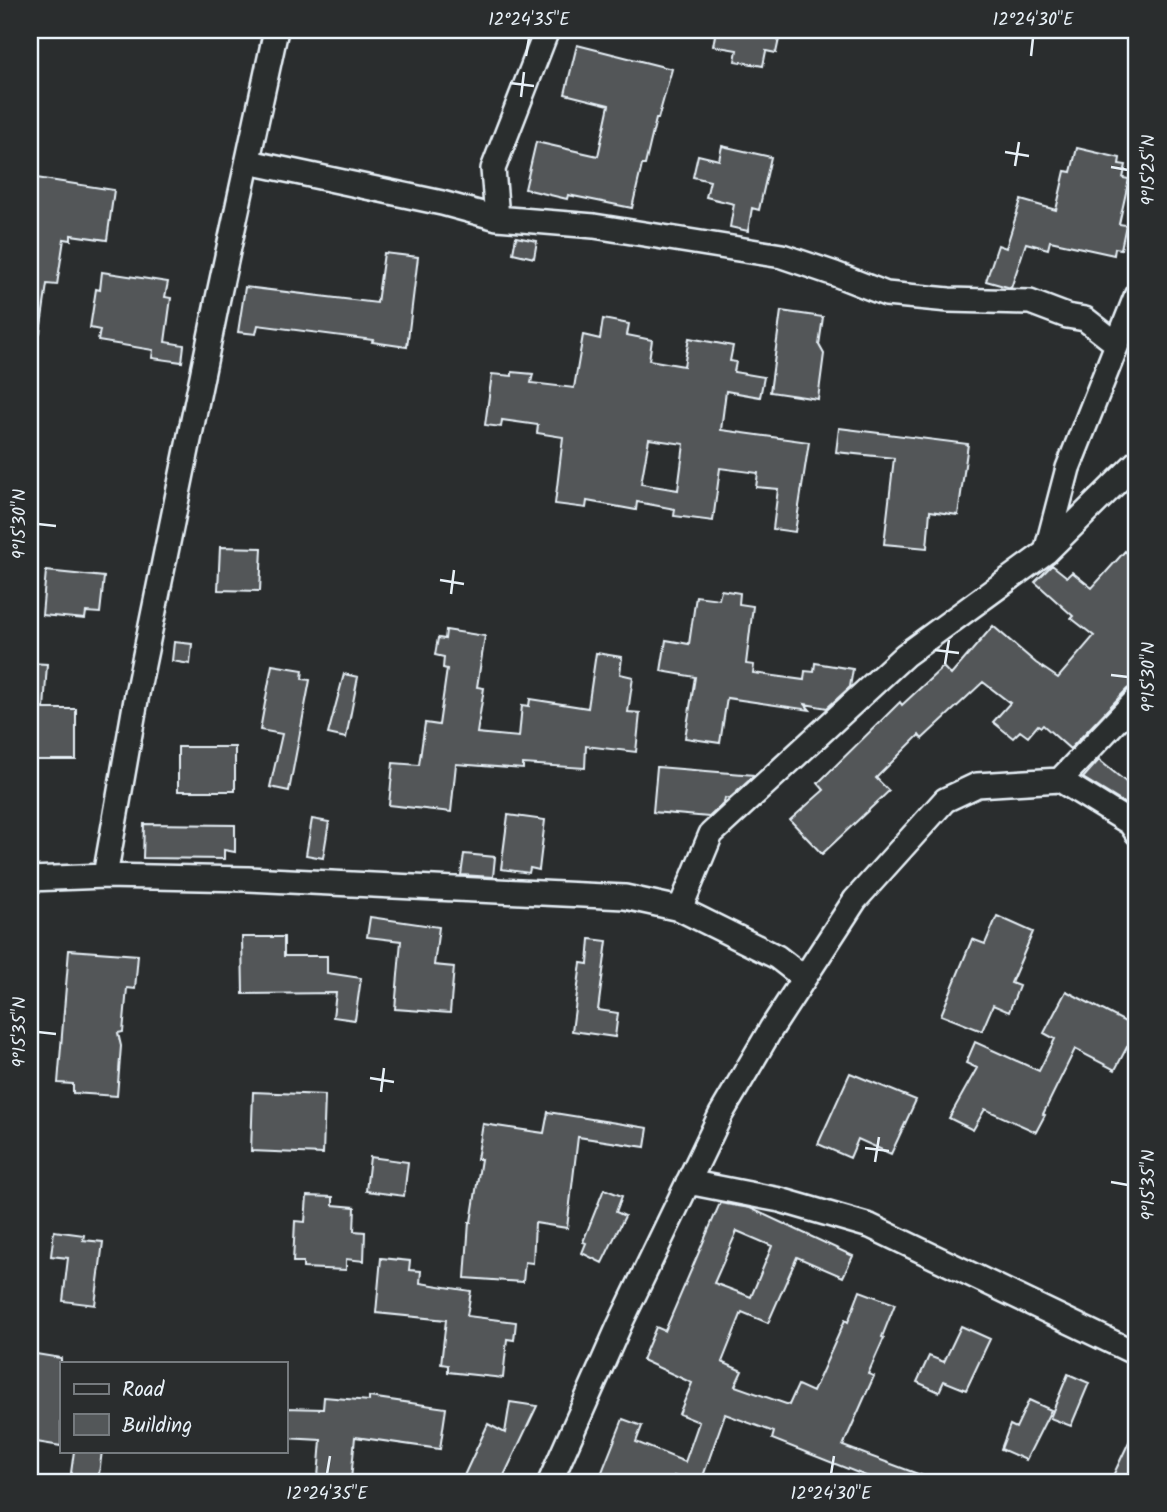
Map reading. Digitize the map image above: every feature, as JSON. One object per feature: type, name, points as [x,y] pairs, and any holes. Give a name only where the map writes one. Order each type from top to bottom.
[{"type":"street","points":[[105,876],[139,680],[276,30]]},
{"type":"street","points":[[497,218],[493,169],[547,30]]},
{"type":"street","points":[[248,162],[442,203],[497,218],[594,226],[782,256],[886,294],[949,300],[1030,302],[1067,316],[1085,319],[1117,344]]},
{"type":"street","points":[[1046,552],[1068,468],[1137,294]]},
{"type":"street","points":[[680,909],[711,834],[905,655],[1046,552],[1137,462]]},
{"type":"street","points":[[1060,780],[1137,699]]},
{"type":"street","points":[[550,1482],[619,1325],[721,1114],[855,900],[945,800],[976,785],[1060,780],[1129,823],[1137,833]]},
{"type":"street","points":[[30,879],[105,876],[248,879],[625,897],[680,909],[777,957],[804,978]]},
{"type":"street","points":[[688,1182],[780,1200],[870,1226],[1137,1354]]},
{"type":"building","points":[[716,30],[781,30],[776,53],[766,51],[763,66],[735,61],[737,50],[713,46]]},
{"type":"building","points":[[577,45],[672,69],[645,165],[642,165],[632,208],[568,195],[567,199],[525,189],[536,142],[598,156],[609,105],[565,94]]},
{"type":"building","points":[[722,146],[771,157],[759,210],[752,208],[748,231],[730,227],[734,204],[706,197],[710,181],[693,177],[698,155],[719,160]]},
{"type":"building","points":[[1077,148],[1120,158],[1119,164],[1126,165],[1123,178],[1129,179],[1119,224],[1126,225],[1121,249],[1115,248],[1114,255],[1050,241],[1048,249],[1026,243],[1011,288],[986,281],[998,245],[1006,248],[1021,200],[1056,210],[1065,171],[1071,172]]},
{"type":"building","points":[[30,177],[114,190],[107,240],[71,235],[71,240],[64,239],[57,285],[47,284],[40,333],[30,333]]},
{"type":"building","points":[[516,237],[537,241],[534,258],[513,253]]},
{"type":"building","points":[[384,253],[418,257],[407,347],[258,325],[256,334],[238,332],[245,287],[377,303]]},
{"type":"building","points":[[102,272],[168,282],[165,297],[171,298],[165,342],[184,345],[182,362],[152,358],[153,350],[98,341],[100,330],[90,328],[96,289],[100,290]]},
{"type":"building","points":[[781,311],[823,317],[819,345],[824,354],[818,399],[770,392]]},
{"type":"building","points":[[603,319],[629,324],[627,335],[652,340],[649,360],[684,366],[689,338],[733,346],[730,361],[736,362],[734,372],[764,377],[760,397],[726,391],[721,430],[809,442],[795,532],[773,529],[778,489],[756,487],[758,473],[720,468],[713,521],[674,516],[675,509],[637,502],[636,510],[587,501],[586,508],[555,504],[563,437],[537,433],[538,425],[502,420],[501,427],[485,425],[492,374],[533,374],[531,383],[574,388],[583,335],[600,339]],"holes":[[[649,439],[684,444],[678,490],[641,484]]]},
{"type":"building","points":[[839,428],[968,444],[958,515],[930,511],[927,548],[884,544],[894,458],[836,452]]},
{"type":"building","points":[[1137,543],[1137,683],[1127,689],[1070,749],[1043,725],[1038,725],[1028,737],[1020,731],[1013,738],[993,722],[1010,703],[983,682],[922,739],[919,735],[876,778],[889,791],[822,854],[790,820],[824,790],[818,783],[900,702],[902,705],[943,667],[951,675],[993,626],[1058,678],[1094,636],[1071,618],[1073,616],[1035,582],[1052,565],[1067,577],[1072,572],[1092,588],[1125,551],[1128,554]]},
{"type":"building","points":[[220,547],[262,548],[260,591],[218,590]]},
{"type":"building","points":[[46,571],[104,577],[100,613],[86,612],[85,619],[42,615]]},
{"type":"building","points":[[721,590],[740,593],[739,604],[753,606],[746,664],[754,665],[753,673],[804,680],[805,671],[814,672],[815,663],[853,669],[850,687],[827,708],[805,704],[810,710],[727,698],[720,743],[685,738],[695,677],[661,671],[666,640],[689,644],[696,596],[719,599]]},
{"type":"building","points":[[446,630],[485,636],[477,687],[484,688],[477,733],[519,737],[522,705],[529,706],[530,699],[588,708],[596,653],[622,657],[620,674],[633,677],[628,712],[640,713],[636,752],[586,746],[585,768],[523,764],[523,769],[456,764],[451,812],[389,805],[393,763],[419,765],[425,723],[439,725],[447,669],[443,668],[444,657],[435,655],[438,638],[445,639]]},
{"type":"building","points":[[174,642],[192,644],[190,664],[172,661]]},
{"type":"building","points":[[30,663],[47,664],[44,709],[76,709],[76,760],[30,760]]},
{"type":"building","points":[[272,665],[303,670],[302,679],[310,680],[289,791],[270,787],[282,734],[260,730]]},
{"type":"building","points":[[344,674],[358,677],[346,738],[328,734]]},
{"type":"building","points":[[178,747],[235,747],[235,791],[178,791]]},
{"type":"building","points":[[1099,760],[1137,791],[1137,811],[1083,778]]},
{"type":"building","points":[[657,767],[755,775],[729,799],[725,798],[724,803],[709,817],[653,812]]},
{"type":"building","points":[[508,815],[545,820],[539,870],[530,868],[529,873],[501,869]]},
{"type":"building","points":[[312,819],[329,822],[323,858],[306,855]]},
{"type":"building","points":[[144,824],[235,825],[235,852],[224,850],[224,859],[143,858]]},
{"type":"building","points":[[464,854],[495,857],[493,877],[461,875]]},
{"type":"building","points":[[997,916],[1033,932],[1011,983],[1019,986],[1009,1012],[993,1005],[982,1031],[941,1015],[972,939],[985,944]]},
{"type":"building","points":[[370,917],[439,927],[434,965],[454,967],[450,1013],[395,1009],[401,941],[367,937]]},
{"type":"building","points":[[242,937],[284,937],[284,956],[327,956],[327,973],[361,978],[355,1020],[333,1017],[336,993],[243,994]]},
{"type":"building","points":[[590,939],[607,941],[598,1010],[618,1013],[615,1037],[572,1031],[581,963],[588,964]]},
{"type":"building","points":[[69,950],[138,955],[135,989],[127,988],[123,1032],[118,1033],[121,1046],[117,1096],[73,1093],[73,1084],[58,1083]]},
{"type":"building","points":[[1066,991],[1137,1028],[1115,1070],[1075,1049],[1036,1132],[985,1109],[973,1130],[949,1118],[977,1068],[966,1063],[975,1042],[1039,1071],[1055,1039],[1044,1033]]},
{"type":"building","points":[[850,1073],[916,1100],[891,1154],[858,1139],[850,1158],[818,1144]]},
{"type":"building","points":[[253,1092],[325,1095],[323,1154],[251,1151]]},
{"type":"building","points":[[548,1112],[648,1128],[645,1147],[578,1137],[567,1228],[535,1223],[533,1263],[525,1262],[523,1282],[465,1278],[469,1222],[481,1159],[477,1159],[483,1124],[544,1133]]},
{"type":"building","points":[[370,1157],[408,1162],[404,1196],[366,1191]]},
{"type":"building","points":[[604,1189],[622,1196],[616,1212],[625,1216],[602,1263],[582,1253],[586,1243],[583,1242]]},
{"type":"building","points":[[307,1196],[333,1197],[333,1205],[355,1207],[354,1231],[365,1232],[364,1261],[346,1259],[346,1270],[303,1268],[303,1262],[293,1262],[295,1221],[305,1222]]},
{"type":"building","points":[[720,1203],[750,1208],[853,1256],[843,1277],[797,1257],[768,1323],[742,1312],[722,1362],[742,1371],[735,1386],[789,1405],[798,1385],[813,1392],[845,1320],[848,1322],[860,1291],[895,1304],[868,1374],[874,1376],[843,1446],[934,1482],[881,1482],[772,1439],[774,1432],[725,1414],[701,1482],[674,1476],[673,1482],[598,1482],[623,1419],[642,1426],[636,1442],[685,1462],[699,1422],[679,1414],[692,1383],[642,1360],[656,1327],[665,1331]],"holes":[[[737,1231],[772,1246],[751,1297],[714,1283]]]},
{"type":"building","points":[[54,1231],[84,1235],[83,1240],[103,1242],[95,1305],[63,1301],[68,1258],[51,1256]]},
{"type":"building","points":[[381,1258],[410,1261],[409,1270],[421,1271],[420,1283],[471,1291],[467,1316],[516,1322],[514,1340],[507,1339],[503,1378],[448,1372],[448,1365],[441,1364],[446,1320],[376,1313]]},
{"type":"building","points":[[961,1326],[990,1339],[966,1390],[944,1381],[939,1392],[917,1382],[929,1356],[944,1362]]},
{"type":"building","points":[[30,1353],[61,1358],[60,1446],[30,1441]]},
{"type":"building","points":[[1068,1374],[1089,1383],[1071,1426],[1050,1418]]},
{"type":"building","points":[[324,1397],[369,1401],[369,1397],[446,1408],[440,1449],[355,1437],[351,1480],[318,1477],[321,1440],[287,1438],[287,1408],[323,1409]]},
{"type":"building","points":[[1029,1400],[1051,1410],[1026,1460],[1001,1449],[1010,1425],[1016,1428]]},
{"type":"building","points":[[510,1402],[537,1406],[501,1482],[461,1482],[488,1424],[505,1433]]},
{"type":"building","points":[[1137,1425],[1137,1482],[1110,1482]]},
{"type":"building","points":[[74,1452],[102,1452],[98,1482],[70,1480]]}]
